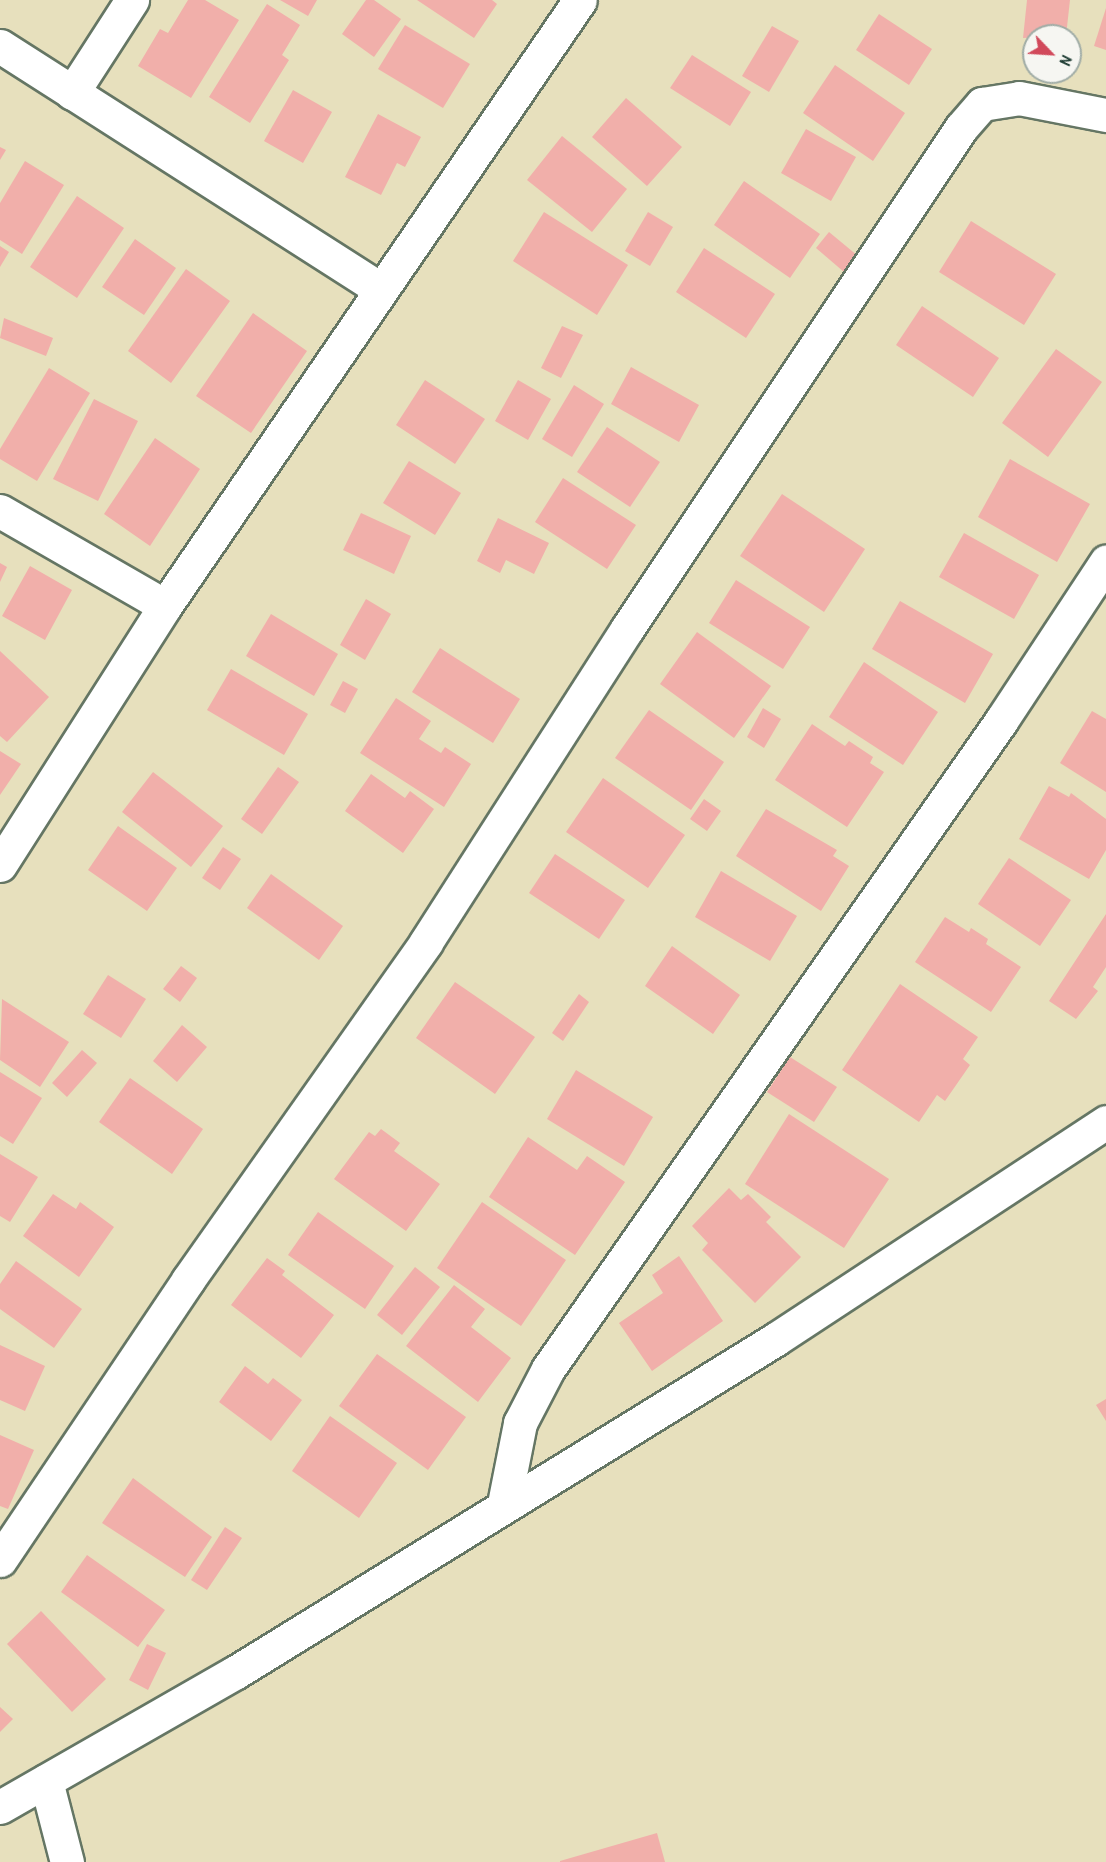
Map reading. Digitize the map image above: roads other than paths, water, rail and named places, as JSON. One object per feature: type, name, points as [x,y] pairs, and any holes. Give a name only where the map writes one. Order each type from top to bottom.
[{"type":"street","points":[[72,93],[132,0]]},
{"type":"street","points":[[0,865],[165,606],[580,0]]},
{"type":"street","points":[[0,46],[381,290]]},
{"type":"street","points":[[0,1560],[188,1280],[426,942],[627,629],[961,128],[982,104],[1018,98],[1106,115]]},
{"type":"street","points":[[0,511],[165,606]]},
{"type":"street","points":[[504,1504],[520,1423],[548,1369],[1001,721],[1106,562]]},
{"type":"street","points":[[0,1808],[236,1672],[504,1504],[776,1339],[1106,1122]]},
{"type":"street","points":[[46,1781],[67,1862]]}]
